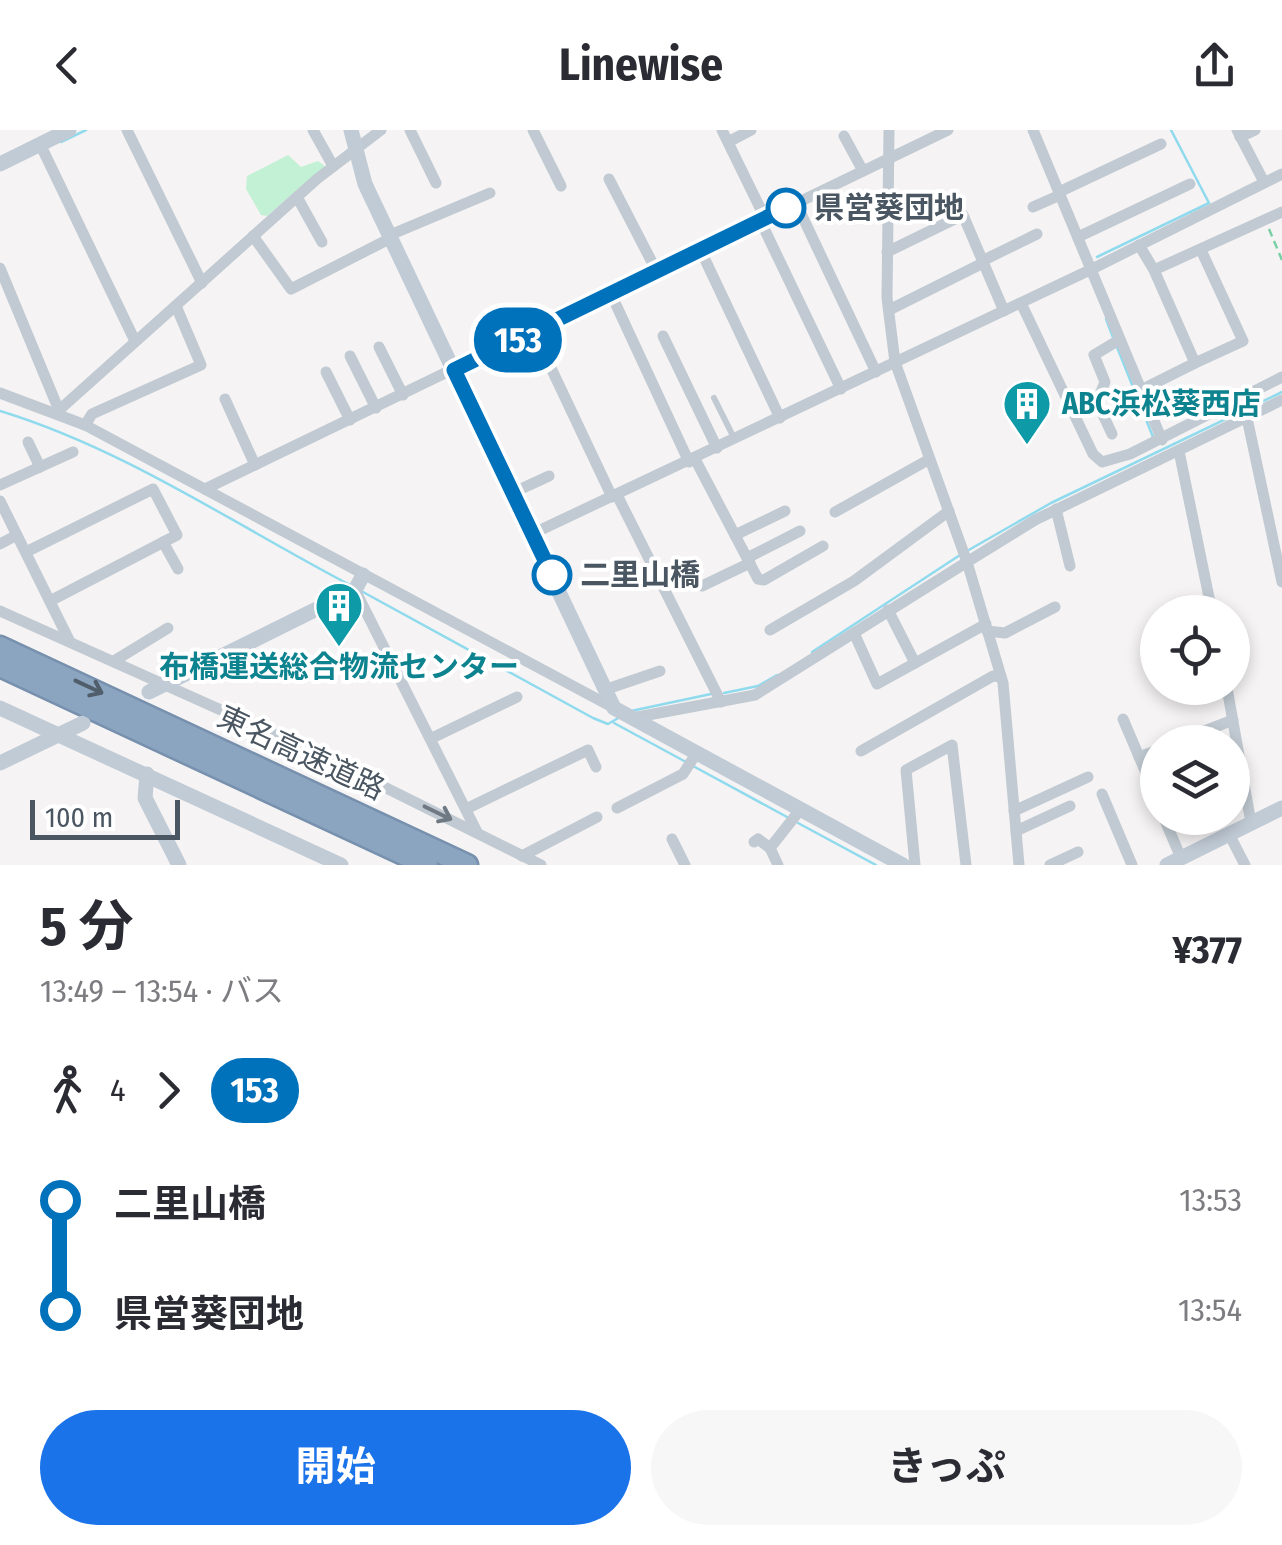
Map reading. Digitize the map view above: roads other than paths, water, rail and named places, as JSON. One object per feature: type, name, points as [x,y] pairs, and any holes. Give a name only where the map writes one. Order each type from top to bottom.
[{"type":"highway","name":"東名高速道路","points":[[0,647],[467,865]]},
{"type":"highway","name":"東名高速道路","points":[[0,666],[427,865]]},
{"type":"street","points":[[0,164],[69,130]]},
{"type":"street","points":[[126,130],[202,283]]},
{"type":"street","points":[[313,130],[333,166]]},
{"type":"street","points":[[351,130],[353,151],[390,236],[614,708]]},
{"type":"street","points":[[58,410],[297,197],[381,130]]},
{"type":"street","points":[[410,130],[436,183]]},
{"type":"street","points":[[533,130],[561,186]]},
{"type":"street","points":[[751,130],[725,136],[842,388]]},
{"type":"street","points":[[889,130],[887,252],[896,362],[928,460],[960,540],[1002,676],[1020,865]]},
{"type":"street","points":[[205,489],[948,130]]},
{"type":"street","points":[[1034,130],[1092,269],[1117,341],[1164,446],[1207,595]]},
{"type":"street","points":[[1255,130],[1239,133],[1264,182]]},
{"type":"street","points":[[844,136],[862,171]]},
{"type":"street","points":[[40,144],[135,342]]},
{"type":"street","points":[[1033,207],[1162,144]]},
{"type":"street","points":[[532,534],[1092,269],[1282,174]]},
{"type":"street","points":[[609,179],[656,270]]},
{"type":"street","points":[[1078,237],[1190,184]]},
{"type":"street","points":[[254,236],[290,289],[390,236],[490,192]]},
{"type":"street","points":[[297,197],[322,242]]},
{"type":"street","points":[[796,203],[876,372]]},
{"type":"street","points":[[1154,270],[1282,212]]},
{"type":"street","points":[[887,252],[963,214],[1004,311]]},
{"type":"street","points":[[889,310],[1037,234]]},
{"type":"street","points":[[1139,245],[1195,363]]},
{"type":"street","points":[[700,249],[780,418]]},
{"type":"street","points":[[1141,390],[1243,341],[1201,250]]},
{"type":"street","points":[[0,268],[58,410]]},
{"type":"street","points":[[611,294],[692,461],[764,580],[823,546]]},
{"type":"street","points":[[1021,303],[1096,460],[1108,462],[1164,446],[1247,418],[1282,400]]},
{"type":"street","points":[[85,424],[92,414],[201,365],[176,306]]},
{"type":"street","points":[[534,332],[721,702]]},
{"type":"street","points":[[663,336],[717,448]]},
{"type":"street","points":[[1112,434],[1097,402],[1105,382],[1094,355],[1117,341]]},
{"type":"street","points":[[378,347],[403,394]]},
{"type":"street","points":[[350,356],[376,408]]},
{"type":"street","points":[[326,372],[350,420]]},
{"type":"street","points":[[631,718],[756,695],[967,562],[1282,377]]},
{"type":"street","points":[[0,393],[58,410],[85,424],[614,708],[692,761],[903,865]]},
{"type":"street","points":[[225,399],[255,465]]},
{"type":"street","points":[[1247,418],[1282,582]]},
{"type":"street","points":[[28,442],[40,467]]},
{"type":"street","points":[[0,486],[73,452]]},
{"type":"street","points":[[836,512],[928,460]]},
{"type":"street","points":[[512,493],[548,476]]},
{"type":"street","points":[[26,552],[153,490],[176,535],[50,601]]},
{"type":"street","points":[[1266,505],[1282,498]]},
{"type":"street","points":[[0,500],[70,642]]},
{"type":"street","points":[[1056,509],[1070,566]]},
{"type":"street","points":[[735,535],[786,511]]},
{"type":"street","points":[[770,630],[854,580],[950,511]]},
{"type":"street","points":[[702,586],[800,531]]},
{"type":"street","points":[[0,544],[17,535]]},
{"type":"street","points":[[164,542],[178,569]]},
{"type":"street","points":[[149,692],[354,590],[363,574]]},
{"type":"street","points":[[354,590],[477,832]]},
{"type":"street","points":[[854,632],[877,684],[986,628],[1005,633],[1055,607]]},
{"type":"street","points":[[888,610],[914,663]]},
{"type":"street","points":[[0,611],[164,683],[541,865]]},
{"type":"street","points":[[114,661],[168,628]]},
{"type":"street","points":[[607,689],[660,672]]},
{"type":"street","points":[[861,750],[993,676],[1002,676]]},
{"type":"street","points":[[432,738],[516,698]]},
{"type":"street","points":[[1230,705],[1233,725]]},
{"type":"street","points":[[0,708],[341,865]]},
{"type":"street","points":[[1124,719],[1140,757]]},
{"type":"street","points":[[1219,725],[1232,720]]},
{"type":"street","points":[[0,764],[83,723]]},
{"type":"street","points":[[915,865],[906,770],[952,744],[966,865]]},
{"type":"street","points":[[466,809],[588,750],[596,768]]},
{"type":"street","points":[[617,808],[692,761]]},
{"type":"street","points":[[147,774],[145,798],[179,865]]},
{"type":"street","points":[[1014,812],[1088,777]]},
{"type":"street","points":[[1102,794],[1132,865]]},
{"type":"street","points":[[1016,831],[1070,806]]},
{"type":"street","points":[[1250,824],[1282,808]]},
{"type":"street","points":[[770,848],[797,816]]},
{"type":"street","points":[[522,856],[597,817]]},
{"type":"street","points":[[1168,835],[1174,861],[1227,835]]},
{"type":"street","points":[[1229,835],[1244,865]]},
{"type":"street","points":[[672,839],[685,865]]},
{"type":"street","points":[[754,842],[758,839],[770,848],[778,865]]},
{"type":"street","points":[[1050,865],[1078,852]]},
{"type":"lane","points":[[714,398],[735,439]]},
{"type":"lane","points":[[1112,434],[1123,456]]},
{"type":"waterway","points":[[61,142],[86,130]]},
{"type":"waterway","points":[[1097,257],[1209,203],[1171,130]]},
{"type":"waterway","points":[[1106,319],[1114,340]]},
{"type":"waterway","points":[[1117,347],[1153,437]]},
{"type":"waterway","points":[[967,551],[1051,503],[1282,392]]},
{"type":"waterway","points":[[0,411],[136,467],[352,586]]},
{"type":"waterway","points":[[812,652],[960,555]]},
{"type":"waterway","points":[[363,592],[593,718],[608,724],[620,717]]},
{"type":"waterway","points":[[724,693],[758,686],[777,675]]},
{"type":"waterway","points":[[631,711],[711,694]]},
{"type":"waterway","points":[[614,723],[686,762]]},
{"type":"waterway","points":[[693,766],[787,817]]},
{"type":"waterway","points":[[798,823],[876,865]]},
{"type":"place","name":"県営葵団地","points":[[786,208]]},
{"type":"place","name":"ABC浜松葵西店","points":[[1027,446]]},
{"type":"place","name":"二里山橋","points":[[552,575]]},
{"type":"place","name":"布橋運送総合物流センター","points":[[339,648]]}]
